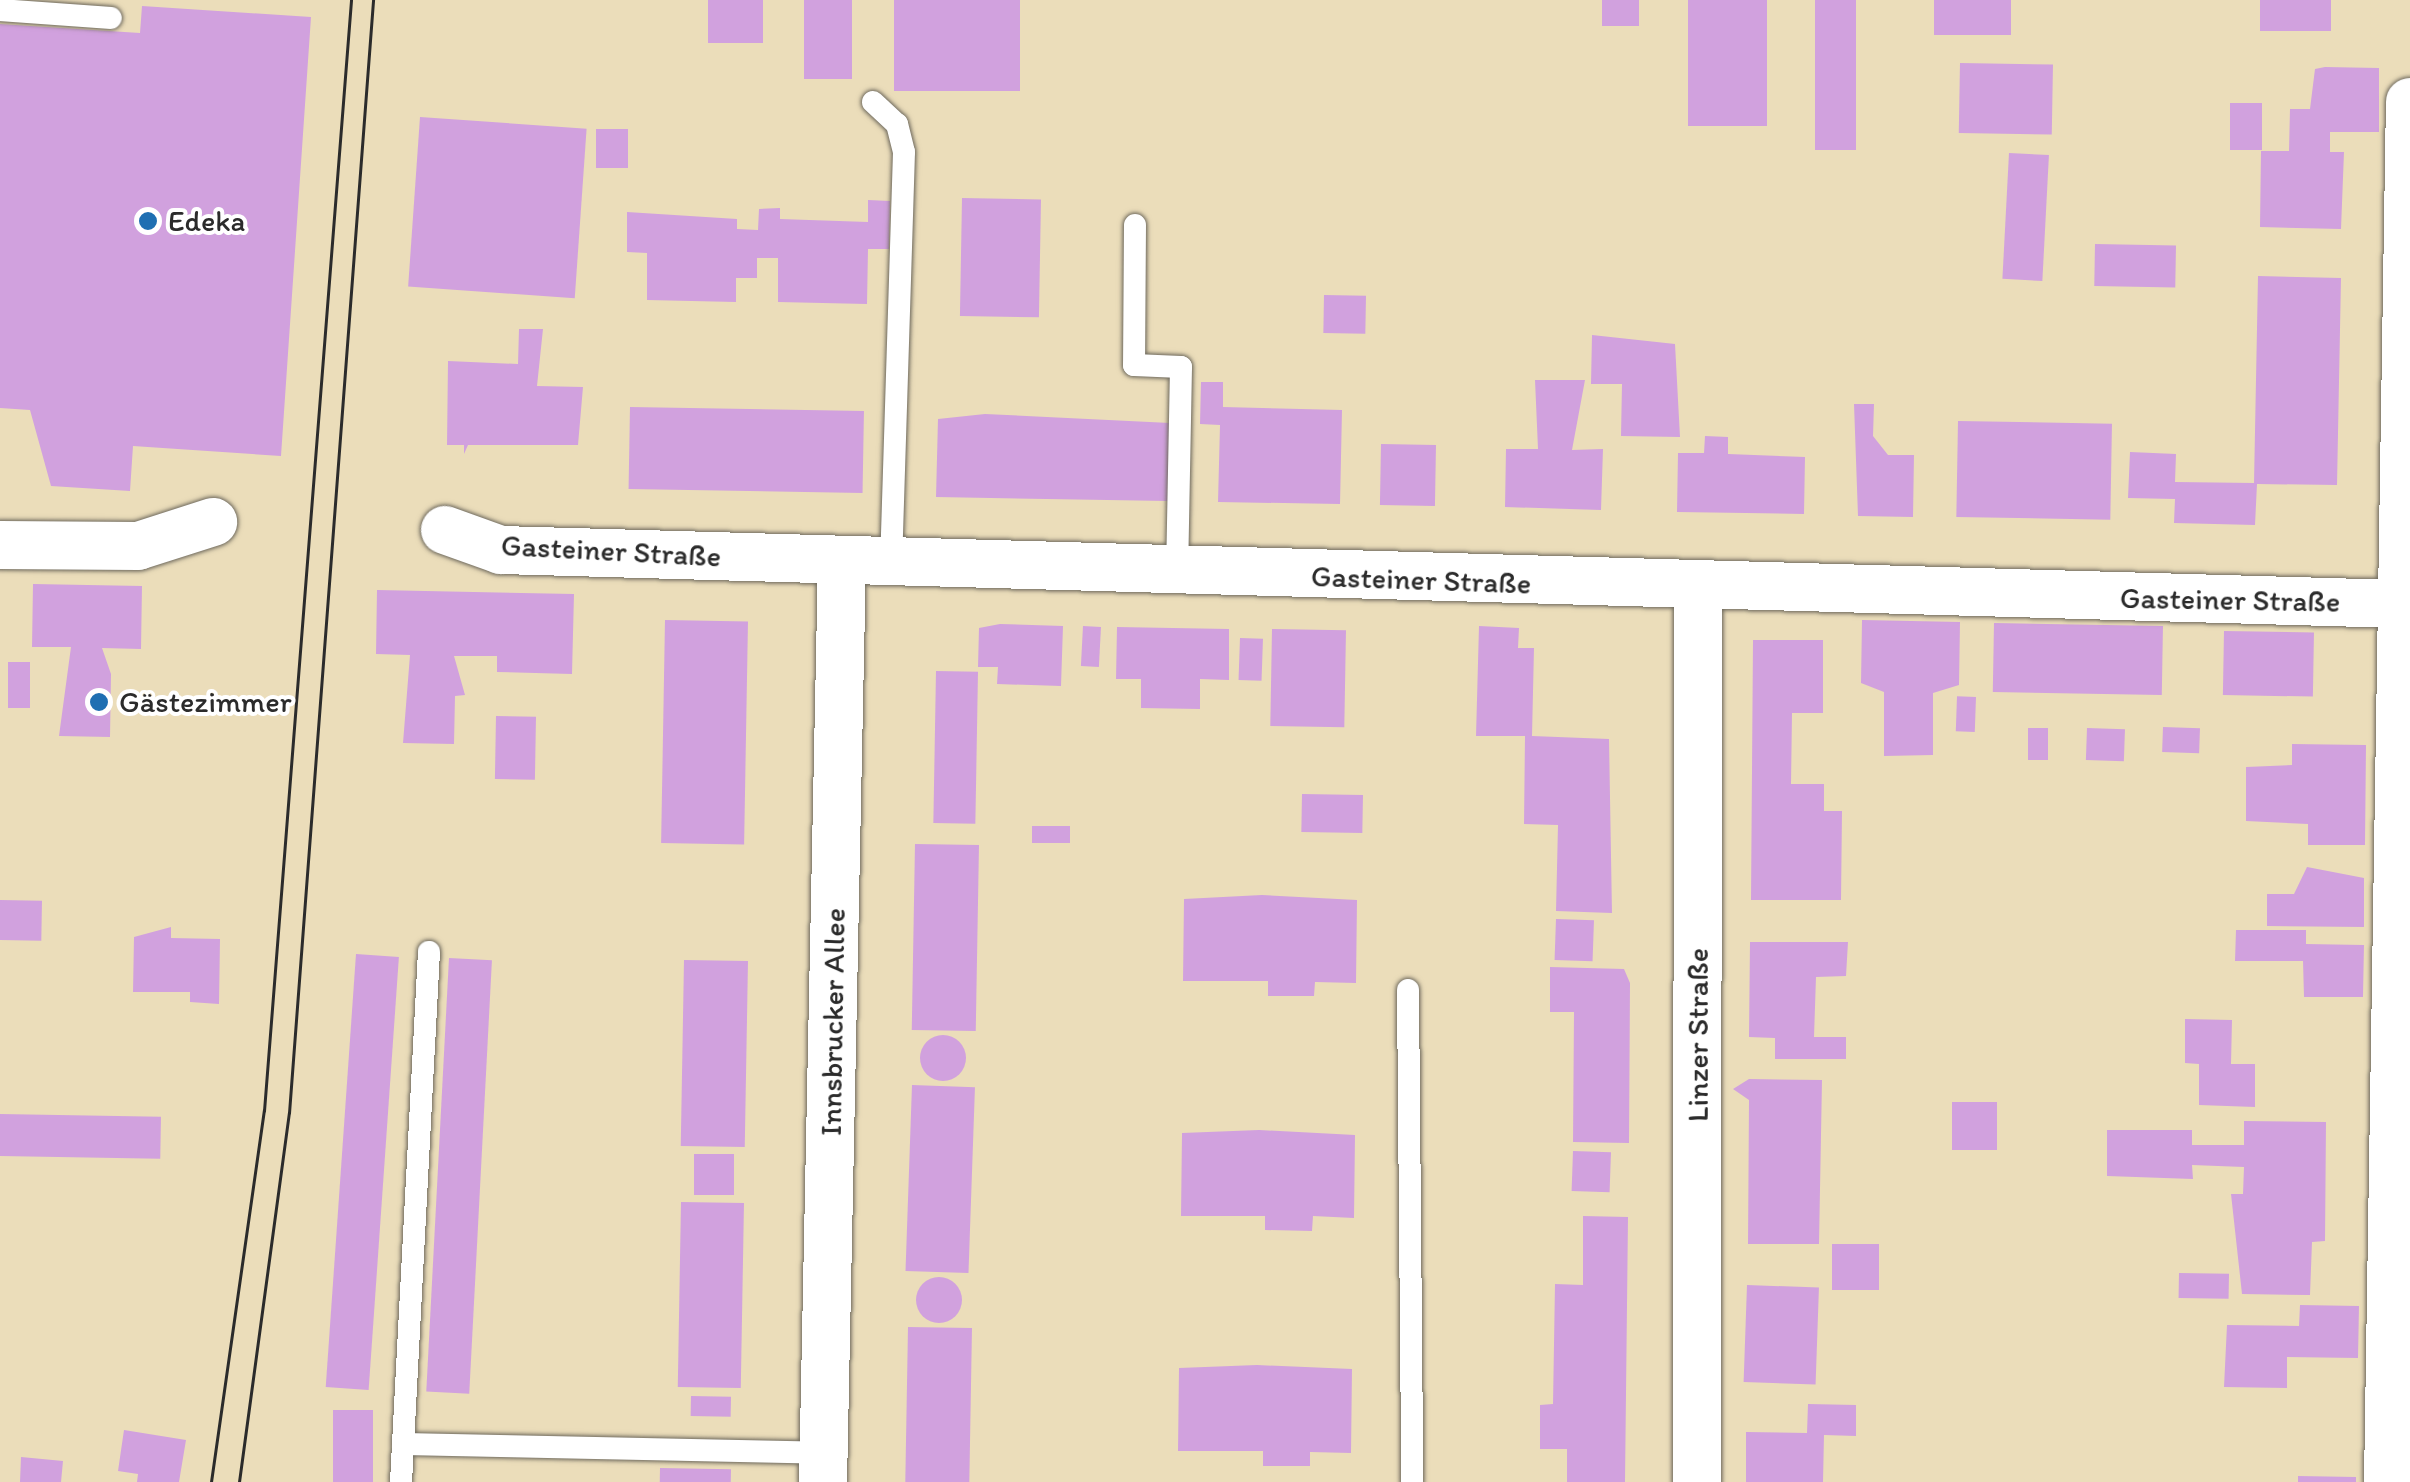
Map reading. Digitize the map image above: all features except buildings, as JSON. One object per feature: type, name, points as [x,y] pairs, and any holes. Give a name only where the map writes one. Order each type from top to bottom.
[{"type":"street","points":[[2388,1482],[2405,727],[2400,604],[2410,102]]},
{"type":"street","points":[[0,544],[138,546],[213,522]]},
{"type":"street","name":"Gasteiner Straße","points":[[445,530],[501,550],[1698,588],[2400,604]]},
{"type":"street","name":"Innsbrucker Allee","points":[[824,1467],[842,561]]},
{"type":"street","name":"Linzer Straße","points":[[1697,1482],[1698,588]]},
{"type":"lane","points":[[0,10],[111,18]]},
{"type":"lane","points":[[873,102],[897,124],[904,152],[891,563]]},
{"type":"lane","points":[[1136,225],[1134,365],[1180,367],[1177,572]]},
{"type":"lane","points":[[400,1482],[430,952]]},
{"type":"lane","points":[[1408,990],[1412,1482]]},
{"type":"lane","points":[[403,1444],[824,1467]]},
{"type":"tram line","points":[[211,1482],[264,1111],[351,0]]},
{"type":"tram line","points":[[239,1482],[289,1113],[373,0]]},
{"type":"place","name":"Edeka","points":[[148,221]]},
{"type":"place","name":"Gästezimmer","points":[[99,702]]}]
